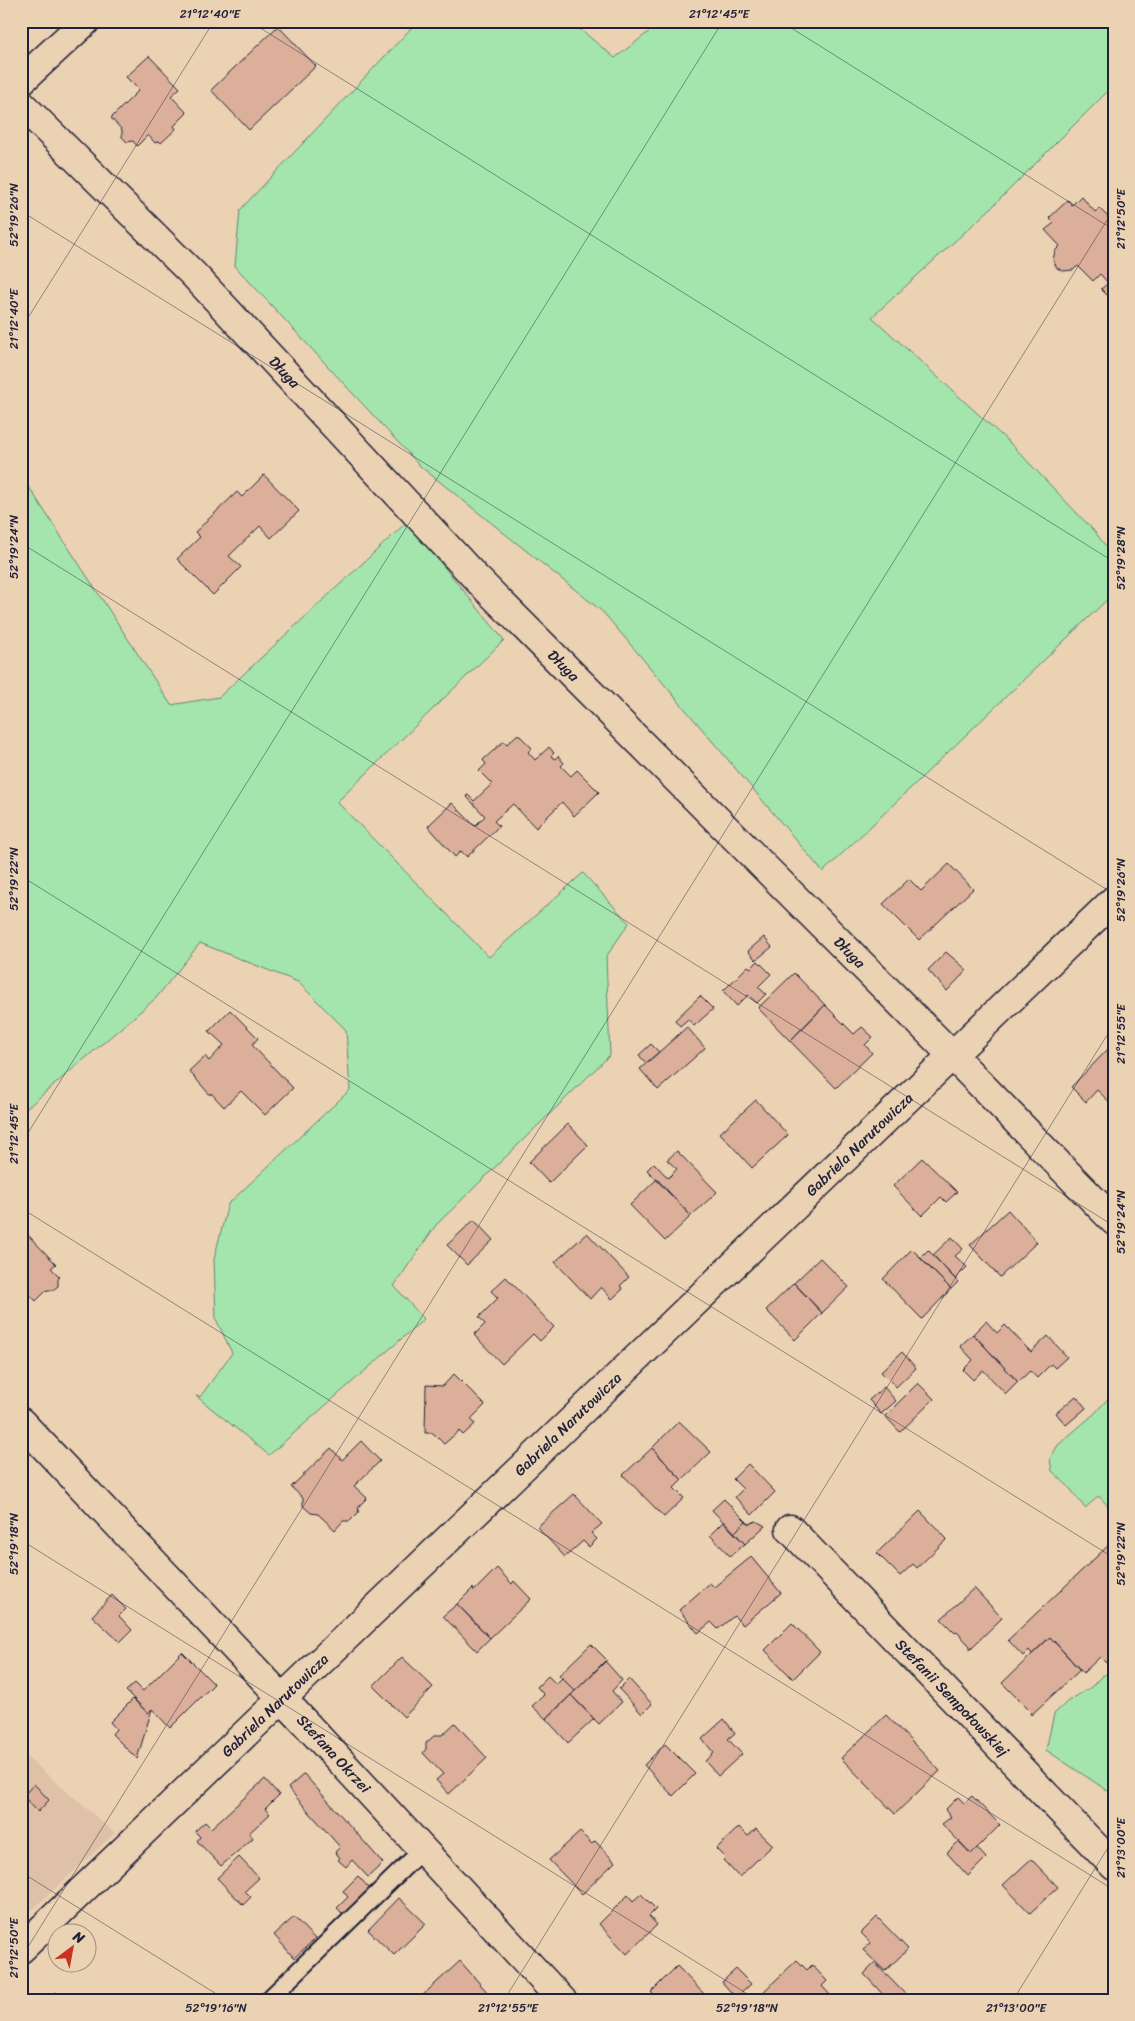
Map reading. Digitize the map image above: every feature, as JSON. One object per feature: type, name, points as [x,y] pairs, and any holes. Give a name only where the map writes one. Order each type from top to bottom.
[{"type":"street","points":[[21,81],[86,21]]},
{"type":"street","name":"Długa","points":[[21,104],[194,275],[476,578],[952,1055],[1114,1221]]},
{"type":"street","name":"Gabriela Narutowicza","points":[[21,1949],[1114,900]]},
{"type":"street","name":"Stefana Okrzei","points":[[21,1422],[282,1698],[422,1850],[550,1996]]},
{"type":"street","name":"Stefanii Sempołowskiej","points":[[790,1529],[1114,1866]]},
{"type":"lane","points":[[268,2000],[422,1850]]},
{"type":"shaded area","points":[[21,1752],[115,1833],[21,1920]]},
{"type":"green space","points":[[418,21],[570,21],[615,58],[663,21],[1114,21],[1114,85],[989,210],[872,317],[1012,445],[1095,532],[1114,557],[1114,593],[823,872],[603,612],[420,466],[235,266],[240,210]]},
{"type":"green space","points":[[21,475],[171,705],[219,697],[407,522],[504,640],[337,802],[489,957],[583,873],[629,923],[606,957],[610,1055],[436,1225],[394,1286],[424,1319],[269,1455],[196,1396],[200,1397],[232,1353],[216,1319],[214,1259],[228,1204],[350,1090],[346,1030],[298,982],[200,943],[156,998],[21,1113]]},
{"type":"green space","points":[[1114,1392],[1114,1513],[1099,1496],[1085,1508],[1068,1486],[1052,1471],[1050,1459],[1058,1445],[1094,1414]]},
{"type":"green space","points":[[1114,1671],[1114,1795],[1046,1750],[1054,1714],[1068,1701],[1090,1688],[1102,1676]]},
{"type":"building","points":[[278,26],[316,66],[249,130],[211,90]]},
{"type":"building","points":[[149,56],[180,88],[171,96],[187,113],[174,126],[176,129],[161,143],[159,141],[155,143],[148,135],[137,146],[133,141],[127,142],[122,137],[122,130],[111,118],[139,90],[126,77]]},
{"type":"building","points":[[1081,196],[1095,212],[1099,208],[1114,223],[1114,302],[1101,289],[1108,283],[1100,274],[1093,281],[1078,266],[1073,270],[1063,271],[1057,268],[1053,260],[1055,251],[1060,246],[1045,230],[1054,223],[1049,218],[1068,200],[1072,205]]},
{"type":"building","points":[[264,475],[299,511],[271,538],[260,526],[229,556],[241,567],[213,595],[177,559],[200,537],[195,532],[237,492],[242,497]]},
{"type":"building","points":[[518,734],[532,748],[528,752],[535,760],[549,747],[554,753],[551,756],[555,759],[558,756],[564,763],[561,766],[571,776],[577,770],[599,792],[574,816],[562,802],[536,828],[513,804],[494,821],[499,826],[467,857],[461,851],[455,857],[428,826],[452,803],[475,826],[485,816],[466,796],[468,795],[474,801],[492,784],[479,771],[486,764],[483,760],[504,741],[507,744]]},
{"type":"building","points":[[949,864],[973,889],[919,940],[883,904],[909,879],[921,891]]},
{"type":"building","points":[[764,937],[772,947],[756,960],[748,951]]},
{"type":"building","points":[[946,952],[967,970],[947,991],[928,970]]},
{"type":"building","points":[[758,961],[771,974],[758,987],[766,994],[757,1003],[748,995],[737,1006],[723,991],[748,966],[751,968]]},
{"type":"building","points":[[794,973],[825,1005],[790,1041],[758,1008]]},
{"type":"building","points":[[700,996],[713,1009],[694,1026],[688,1019],[680,1026],[675,1020]]},
{"type":"building","points":[[825,1005],[854,1034],[862,1027],[873,1037],[865,1045],[872,1053],[836,1088],[790,1041]]},
{"type":"building","points":[[230,1010],[258,1038],[252,1045],[293,1088],[265,1115],[241,1091],[224,1107],[211,1093],[210,1095],[189,1071],[205,1056],[209,1061],[224,1045],[209,1031]]},
{"type":"building","points":[[687,1027],[705,1048],[658,1090],[640,1069]]},
{"type":"building","points":[[1114,1043],[1114,1106],[1097,1090],[1086,1102],[1071,1087]]},
{"type":"building","points":[[651,1044],[659,1052],[646,1063],[639,1055]]},
{"type":"building","points":[[756,1100],[788,1135],[752,1168],[720,1133]]},
{"type":"building","points":[[568,1124],[588,1145],[549,1183],[529,1162]]},
{"type":"building","points":[[677,1151],[717,1192],[691,1216],[647,1170],[654,1163],[668,1178],[677,1169],[667,1160]]},
{"type":"building","points":[[922,1158],[957,1192],[946,1202],[941,1197],[922,1216],[893,1186]]},
{"type":"building","points":[[657,1179],[691,1216],[665,1241],[630,1205]]},
{"type":"building","points":[[1008,1210],[1037,1242],[1000,1277],[970,1245]]},
{"type":"building","points":[[474,1220],[493,1240],[467,1265],[447,1245]]},
{"type":"building","points":[[26,1233],[56,1264],[51,1268],[60,1277],[58,1279],[58,1286],[53,1290],[47,1290],[36,1301],[21,1286],[21,1235],[23,1236]]},
{"type":"building","points":[[587,1233],[629,1277],[620,1286],[623,1289],[612,1299],[601,1287],[590,1299],[555,1262]]},
{"type":"building","points":[[952,1237],[963,1249],[955,1256],[967,1267],[955,1279],[933,1255]]},
{"type":"building","points":[[912,1249],[951,1289],[922,1319],[883,1279]]},
{"type":"building","points":[[928,1250],[958,1282],[951,1289],[920,1258]]},
{"type":"building","points":[[820,1258],[849,1287],[822,1313],[794,1283]]},
{"type":"building","points":[[506,1277],[554,1327],[540,1341],[533,1334],[502,1364],[474,1335],[485,1324],[479,1317],[498,1298],[491,1291]]},
{"type":"building","points":[[794,1283],[822,1313],[795,1340],[766,1310]]},
{"type":"building","points":[[986,1321],[997,1333],[1005,1325],[1031,1352],[1048,1336],[1067,1357],[1055,1368],[1051,1364],[1037,1378],[1030,1371],[1018,1382],[973,1334]]},
{"type":"building","points":[[973,1334],[1018,1382],[1006,1394],[983,1370],[973,1380],[963,1370],[973,1360],[960,1346]]},
{"type":"building","points":[[902,1352],[916,1368],[896,1387],[881,1372]]},
{"type":"building","points":[[454,1374],[485,1405],[471,1419],[475,1424],[463,1435],[459,1431],[444,1444],[433,1433],[425,1433],[426,1385],[443,1386]]},
{"type":"building","points":[[918,1383],[934,1399],[900,1432],[885,1416]]},
{"type":"building","points":[[884,1387],[896,1401],[881,1414],[869,1400]]},
{"type":"building","points":[[1076,1396],[1086,1408],[1066,1425],[1056,1413]]},
{"type":"building","points":[[679,1421],[711,1452],[682,1480],[652,1448]]},
{"type":"building","points":[[361,1441],[380,1461],[354,1486],[367,1498],[359,1506],[358,1513],[350,1521],[343,1521],[335,1530],[318,1514],[311,1513],[303,1506],[303,1498],[291,1487],[331,1448],[342,1460]]},
{"type":"building","points":[[652,1448],[682,1480],[674,1488],[684,1498],[664,1517],[623,1475]]},
{"type":"building","points":[[748,1464],[775,1492],[752,1515],[735,1497],[743,1489],[733,1479]]},
{"type":"building","points":[[574,1494],[602,1524],[591,1533],[597,1539],[589,1547],[583,1541],[565,1557],[537,1527]]},
{"type":"building","points":[[724,1499],[746,1521],[734,1533],[712,1510]]},
{"type":"building","points":[[920,1511],[947,1539],[917,1568],[913,1564],[900,1576],[877,1553]]},
{"type":"building","points":[[724,1521],[745,1544],[730,1556],[710,1535]]},
{"type":"building","points":[[746,1521],[749,1524],[756,1521],[765,1526],[745,1544],[734,1533]]},
{"type":"building","points":[[1111,1543],[1114,1545],[1114,1645],[1112,1647],[1114,1656],[1106,1663],[1100,1657],[1083,1673],[1050,1637],[1032,1654],[1029,1650],[1023,1656],[1008,1640]]},
{"type":"building","points":[[751,1557],[781,1593],[743,1625],[734,1616],[718,1629],[711,1622],[698,1633],[679,1610],[710,1583],[714,1587]]},
{"type":"building","points":[[497,1568],[512,1584],[514,1581],[531,1599],[490,1638],[457,1604],[473,1588],[474,1591]]},
{"type":"building","points":[[974,1588],[1002,1618],[970,1649],[970,1646],[957,1632],[955,1633],[941,1619]]},
{"type":"building","points":[[112,1595],[126,1609],[119,1616],[132,1630],[120,1642],[92,1616]]},
{"type":"building","points":[[457,1604],[490,1638],[477,1651],[443,1616]]},
{"type":"building","points":[[792,1623],[820,1652],[793,1679],[765,1650]]},
{"type":"building","points":[[1050,1637],[1080,1670],[1031,1715],[1031,1712],[1002,1683]]},
{"type":"building","points":[[591,1644],[607,1660],[575,1691],[559,1675]]},
{"type":"building","points":[[182,1652],[214,1684],[170,1728],[152,1709],[148,1713],[126,1691],[135,1683],[143,1691]]},
{"type":"building","points":[[402,1657],[433,1687],[404,1717],[373,1686]]},
{"type":"building","points":[[605,1661],[622,1680],[612,1691],[622,1702],[599,1724],[571,1695]]},
{"type":"building","points":[[548,1676],[556,1684],[562,1678],[575,1691],[546,1719],[532,1706],[544,1695],[537,1687]]},
{"type":"building","points":[[629,1679],[652,1704],[642,1714],[619,1689]]},
{"type":"building","points":[[571,1695],[594,1719],[568,1743],[546,1719]]},
{"type":"building","points":[[133,1699],[148,1713],[152,1709],[137,1759],[112,1734],[116,1729],[110,1722]]},
{"type":"building","points":[[886,1715],[940,1771],[895,1814],[841,1758]]},
{"type":"building","points":[[724,1719],[735,1733],[728,1739],[742,1754],[718,1776],[705,1761],[714,1753],[702,1739]]},
{"type":"building","points":[[455,1723],[487,1758],[449,1794],[436,1780],[443,1774],[423,1753],[426,1749],[426,1743],[435,1735],[442,1735]]},
{"type":"building","points":[[665,1744],[695,1774],[673,1796],[644,1765]]},
{"type":"building","points":[[304,1774],[383,1863],[368,1877],[352,1860],[346,1867],[338,1860],[340,1858],[335,1852],[340,1847],[288,1788]]},
{"type":"building","points":[[265,1779],[279,1795],[265,1809],[270,1814],[249,1833],[253,1838],[221,1866],[197,1841],[200,1837],[195,1831],[205,1822],[211,1828]]},
{"type":"building","points":[[34,1784],[49,1800],[38,1812],[23,1796]]},
{"type":"building","points":[[972,1796],[1000,1825],[971,1854],[942,1824],[951,1817],[945,1810],[958,1797],[964,1803]]},
{"type":"building","points":[[739,1827],[748,1836],[756,1829],[773,1845],[739,1877],[723,1860],[725,1858],[716,1849]]},
{"type":"building","points":[[580,1832],[592,1844],[595,1841],[615,1862],[582,1894],[549,1860]]},
{"type":"building","points":[[959,1841],[971,1854],[977,1848],[986,1858],[968,1876],[947,1853]]},
{"type":"building","points":[[239,1857],[259,1878],[245,1891],[251,1897],[243,1905],[217,1878]]},
{"type":"building","points":[[1031,1859],[1058,1887],[1030,1913],[1003,1885]]},
{"type":"building","points":[[358,1876],[370,1889],[343,1914],[337,1908],[348,1897],[343,1891]]},
{"type":"building","points":[[641,1894],[656,1909],[649,1916],[657,1925],[627,1954],[599,1924],[628,1895],[633,1901]]},
{"type":"building","points":[[399,1898],[426,1924],[394,1955],[368,1930]]},
{"type":"building","points":[[294,1917],[315,1939],[294,1958],[274,1935]]},
{"type":"building","points":[[877,1917],[908,1949],[885,1971],[863,1950],[871,1943],[861,1933]]},
{"type":"building","points":[[797,1960],[807,1970],[812,1965],[827,1981],[822,1986],[831,1996],[827,2000],[767,2000],[761,1994]]},
{"type":"building","points":[[460,1961],[488,1993],[485,1995],[490,2000],[429,2000],[423,1995]]},
{"type":"building","points":[[875,1963],[907,1996],[904,2000],[888,2000],[864,1974]]},
{"type":"building","points":[[677,1966],[706,1996],[702,2000],[659,2000],[651,1992]]},
{"type":"building","points":[[736,1969],[751,1984],[736,1998],[722,1982]]},
{"type":"building","points":[[56,1992],[63,2000],[48,2000]]}]
